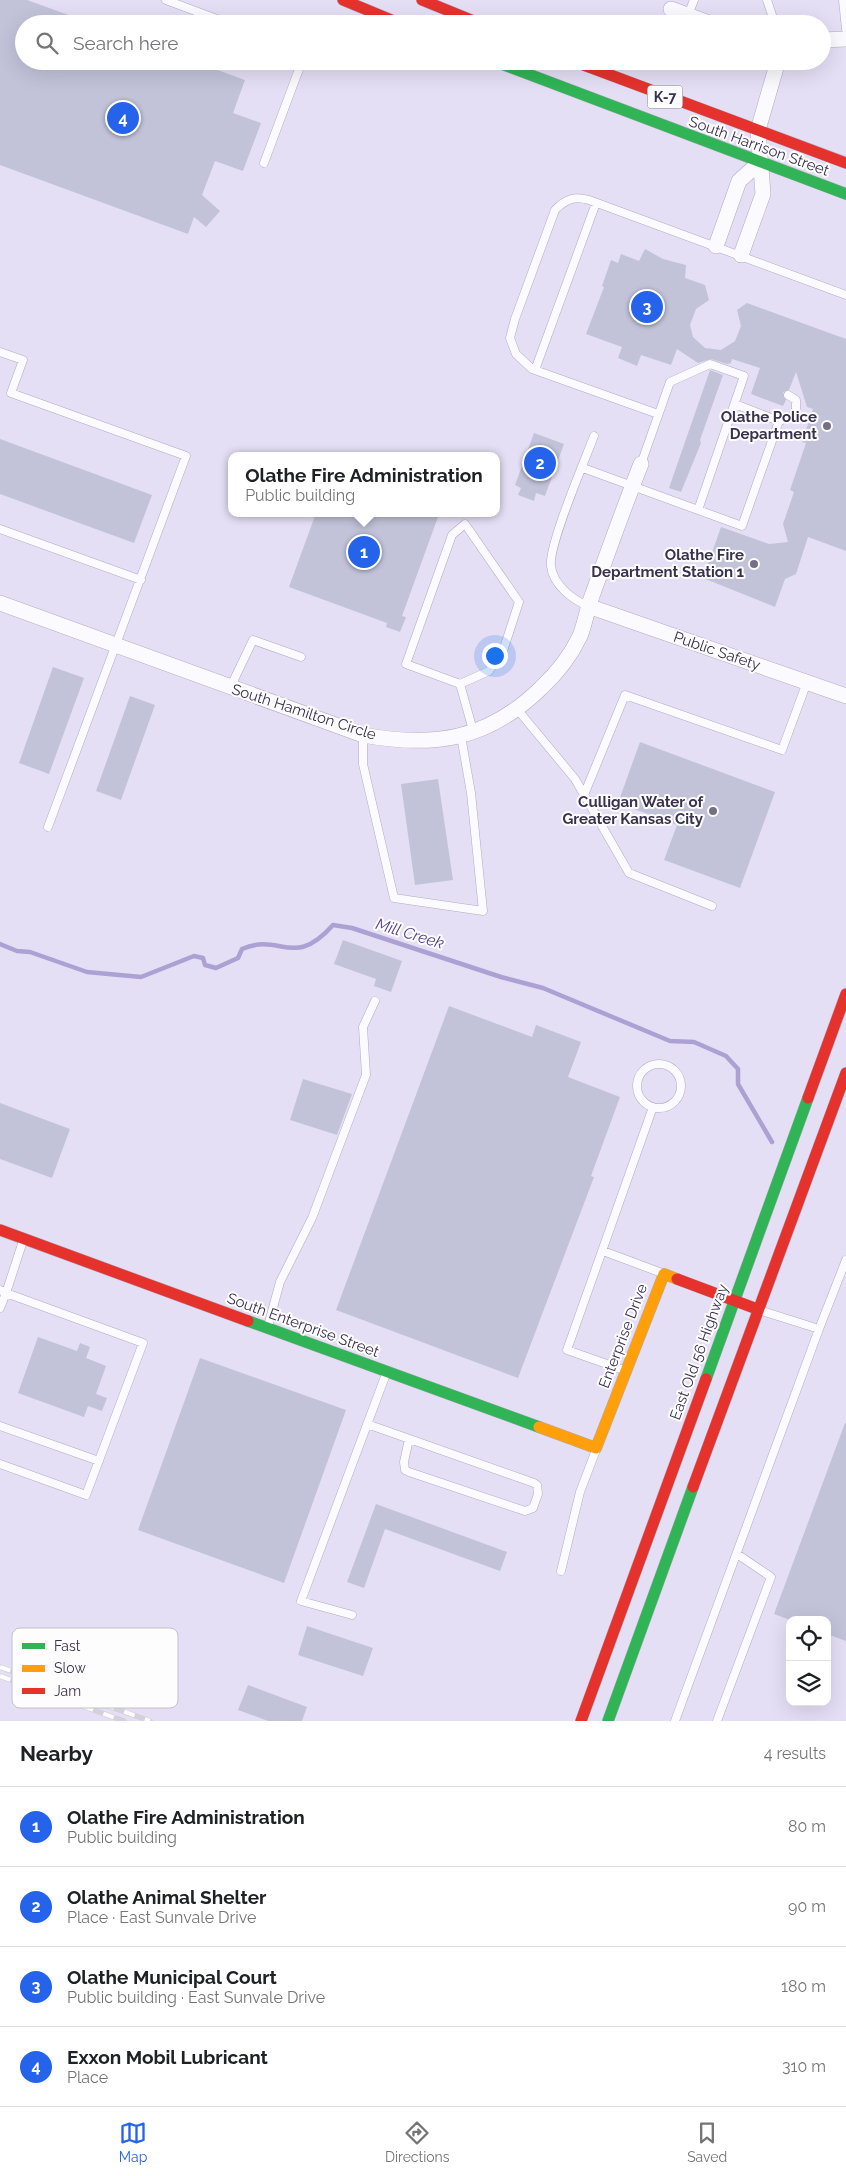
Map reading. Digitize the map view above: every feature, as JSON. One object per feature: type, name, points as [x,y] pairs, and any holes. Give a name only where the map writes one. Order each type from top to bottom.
[{"type":"main road","points":[[343,0],[379,15]]},
{"type":"main road","points":[[422,0],[459,15]]},
{"type":"main road","name":"South Harrison Street","points":[[518,70],[846,194]]},
{"type":"main road","name":"South Harrison Street","points":[[598,70],[846,163]]},
{"type":"main road","name":"East Old 56 Highway","points":[[581,1721],[846,994]]},
{"type":"main road","points":[[608,1721],[846,1073]]},
{"type":"main road","name":"South Enterprise Street","points":[[0,1230],[596,1448]]},
{"type":"main road","name":"Enterprise Drive","points":[[596,1448],[664,1274],[758,1309]]},
{"type":"street","points":[[671,9],[688,15]]},
{"type":"street","points":[[831,40],[846,39]]},
{"type":"street","points":[[741,256],[763,194],[758,130],[775,70]]},
{"type":"street","points":[[716,246],[739,181],[760,162]]},
{"type":"street","name":"South Hamilton Circle","points":[[0,603],[363,735],[391,740],[419,741],[468,735],[498,722],[517,709],[549,681],[567,658],[580,636],[588,606],[641,464]]},
{"type":"street","name":"Public Safety","points":[[588,606],[846,696]]},
{"type":"lane","points":[[166,0],[206,15]]},
{"type":"lane","points":[[688,15],[694,0]]},
{"type":"lane","points":[[767,0],[772,15]]},
{"type":"lane","points":[[842,0],[846,29]]},
{"type":"lane","points":[[264,163],[299,70]]},
{"type":"lane","points":[[658,414],[535,370],[516,354],[510,338],[551,219],[555,210],[566,199],[580,198],[596,203],[846,295]]},
{"type":"lane","points":[[535,370],[596,203]]},
{"type":"lane","points":[[0,352],[23,360],[11,394],[186,456],[48,827]]},
{"type":"lane","points":[[641,464],[670,382],[710,364],[744,376],[698,510]]},
{"type":"lane","points":[[735,404],[779,421],[792,417],[796,409],[796,400],[788,395]]},
{"type":"lane","points":[[582,468],[742,526],[779,421]]},
{"type":"lane","points":[[588,606],[574,601],[553,576],[550,566],[551,555],[594,436]]},
{"type":"lane","points":[[465,524],[519,602],[503,651],[489,671],[460,684],[406,664],[452,535],[465,524]]},
{"type":"lane","points":[[0,529],[140,580]]},
{"type":"lane","points":[[230,688],[253,640],[301,656]]},
{"type":"lane","points":[[584,795],[625,695],[782,750],[807,682]]},
{"type":"lane","points":[[363,735],[363,764],[394,898],[483,911],[470,793],[468,735],[460,684]]},
{"type":"lane","points":[[517,709],[575,779],[629,873],[712,906]]},
{"type":"lane","points":[[268,1328],[280,1282],[312,1218],[366,1075],[363,1027],[375,1001]]},
{"type":"lane","points":[[662,1064],[669,1066],[679,1075],[681,1090],[673,1103],[666,1107],[653,1107],[640,1097],[637,1083],[639,1076],[648,1066],[662,1064]]},
{"type":"lane","points":[[626,1370],[567,1350],[653,1107]]},
{"type":"lane","points":[[0,1308],[3,1292],[24,1239]]},
{"type":"lane","points":[[603,1251],[664,1274]]},
{"type":"lane","points":[[675,1721],[846,1260]]},
{"type":"lane","points":[[0,1464],[86,1495],[143,1343],[3,1292]]},
{"type":"lane","points":[[758,1309],[819,1329]]},
{"type":"lane","points":[[352,1615],[301,1601],[387,1372]]},
{"type":"lane","points":[[367,1424],[534,1483],[537,1485],[538,1494],[533,1508],[525,1511],[405,1470],[404,1462],[409,1439]]},
{"type":"lane","points":[[0,1426],[99,1461]]},
{"type":"lane","points":[[561,1571],[580,1492],[596,1448]]},
{"type":"lane","points":[[717,1721],[771,1577],[737,1554]]},
{"type":"building","points":[[0,0],[27,0],[69,15],[15,15],[15,70],[218,70],[245,80],[233,113],[261,123],[243,171],[215,161],[202,195],[220,211],[206,227],[194,217],[188,234],[0,165]]},
{"type":"building","points":[[645,249],[663,259],[686,265],[685,278],[705,285],[709,300],[696,309],[690,325],[693,337],[705,348],[721,350],[735,341],[741,326],[737,310],[747,303],[846,339],[846,551],[808,537],[796,574],[785,579],[775,607],[703,578],[721,527],[769,544],[788,542],[783,524],[794,492],[790,490],[806,443],[802,442],[813,409],[807,407],[796,372],[789,390],[783,392],[786,400],[783,406],[751,394],[760,368],[732,359],[731,363],[727,364],[711,359],[698,363],[677,349],[671,365],[641,355],[637,366],[618,358],[622,347],[586,334],[604,287],[602,286],[611,260],[618,263],[621,254],[639,261]]},
{"type":"building","points":[[710,370],[723,375],[700,440],[701,443],[681,492],[669,488]]},
{"type":"building","points":[[534,433],[564,444],[545,496],[536,493],[534,501],[518,495],[521,488],[515,485]]},
{"type":"building","points":[[0,439],[152,495],[134,543],[0,494]]},
{"type":"building","points":[[315,517],[438,517],[402,616],[406,617],[400,632],[386,627],[387,623],[289,587]]},
{"type":"building","points":[[53,667],[84,678],[49,774],[19,763]]},
{"type":"building","points":[[130,696],[155,705],[121,800],[96,791]]},
{"type":"building","points":[[640,742],[775,792],[740,888],[664,860],[677,825],[618,803]]},
{"type":"building","points":[[438,779],[453,880],[415,885],[401,784]]},
{"type":"building","points":[[343,940],[402,961],[391,992],[374,986],[376,979],[334,964]]},
{"type":"building","points":[[449,1006],[532,1037],[536,1025],[581,1042],[568,1077],[620,1097],[591,1176],[594,1177],[518,1378],[336,1310]]},
{"type":"building","points":[[303,1079],[352,1094],[337,1135],[290,1120]]},
{"type":"building","points":[[0,1103],[70,1129],[52,1178],[0,1159]]},
{"type":"building","points":[[38,1337],[77,1351],[80,1343],[90,1347],[86,1358],[106,1366],[96,1394],[107,1398],[102,1411],[88,1406],[84,1417],[18,1393]]},
{"type":"building","points":[[200,1358],[346,1410],[284,1583],[138,1530]]},
{"type":"building","points":[[846,1423],[846,1641],[831,1635],[831,1616],[786,1616],[786,1618],[774,1614]]},
{"type":"building","points":[[376,1504],[507,1552],[500,1571],[385,1529],[364,1588],[347,1582]]},
{"type":"building","points":[[307,1626],[373,1648],[363,1676],[298,1655]]},
{"type":"building","points":[[248,1685],[307,1707],[302,1721],[268,1721],[238,1710]]},
{"type":"waterway","name":"Mill Creek","points":[[0,944],[17,951],[30,952],[87,972],[141,977],[194,956],[203,958],[205,965],[216,968],[238,958],[242,949],[255,945],[267,944],[297,948],[319,938],[333,925],[352,928],[501,977],[543,988],[670,1041],[694,1042],[726,1056],[738,1069],[738,1084],[772,1142]]},
{"type":"railway","points":[[0,1667],[12,1671]]},
{"type":"railway","points":[[0,1676],[12,1680]]},
{"type":"railway","points":[[88,1708],[124,1721]]},
{"type":"railway","points":[[114,1708],[150,1721]]},
{"type":"traffic: fast","points":[[518,70],[846,194]]},
{"type":"traffic: fast","points":[[706,1379],[808,1098]]},
{"type":"traffic: fast","points":[[248,1321],[539,1427]]},
{"type":"traffic: fast","points":[[608,1721],[693,1487]]},
{"type":"traffic: slow","points":[[539,1427],[596,1448],[664,1274],[677,1279]]},
{"type":"traffic: jam","points":[[343,0],[379,15]]},
{"type":"traffic: jam","points":[[422,0],[459,15]]},
{"type":"traffic: jam","points":[[597,70],[846,163]]},
{"type":"traffic: jam","points":[[808,1098],[846,994]]},
{"type":"traffic: jam","points":[[693,1487],[846,1073]]},
{"type":"traffic: jam","points":[[0,1230],[248,1321]]},
{"type":"traffic: jam","points":[[677,1279],[757,1309]]},
{"type":"traffic: jam","points":[[581,1721],[706,1379]]},
{"type":"place","name":"Exxon Mobil Lubricant","points":[[123,118]]},
{"type":"place","name":"Olathe Municipal Court","points":[[647,307]]},
{"type":"place","name":"Olathe Police Department","points":[[827,426]]},
{"type":"place","name":"Olathe Animal Shelter","points":[[540,463]]},
{"type":"place","name":"Olathe Fire Administration","points":[[364,552]]},
{"type":"place","name":"Olathe Fire Department Station 1","points":[[754,564]]},
{"type":"place","name":"Culligan Water of Greater Kansas City","points":[[713,811]]}]
